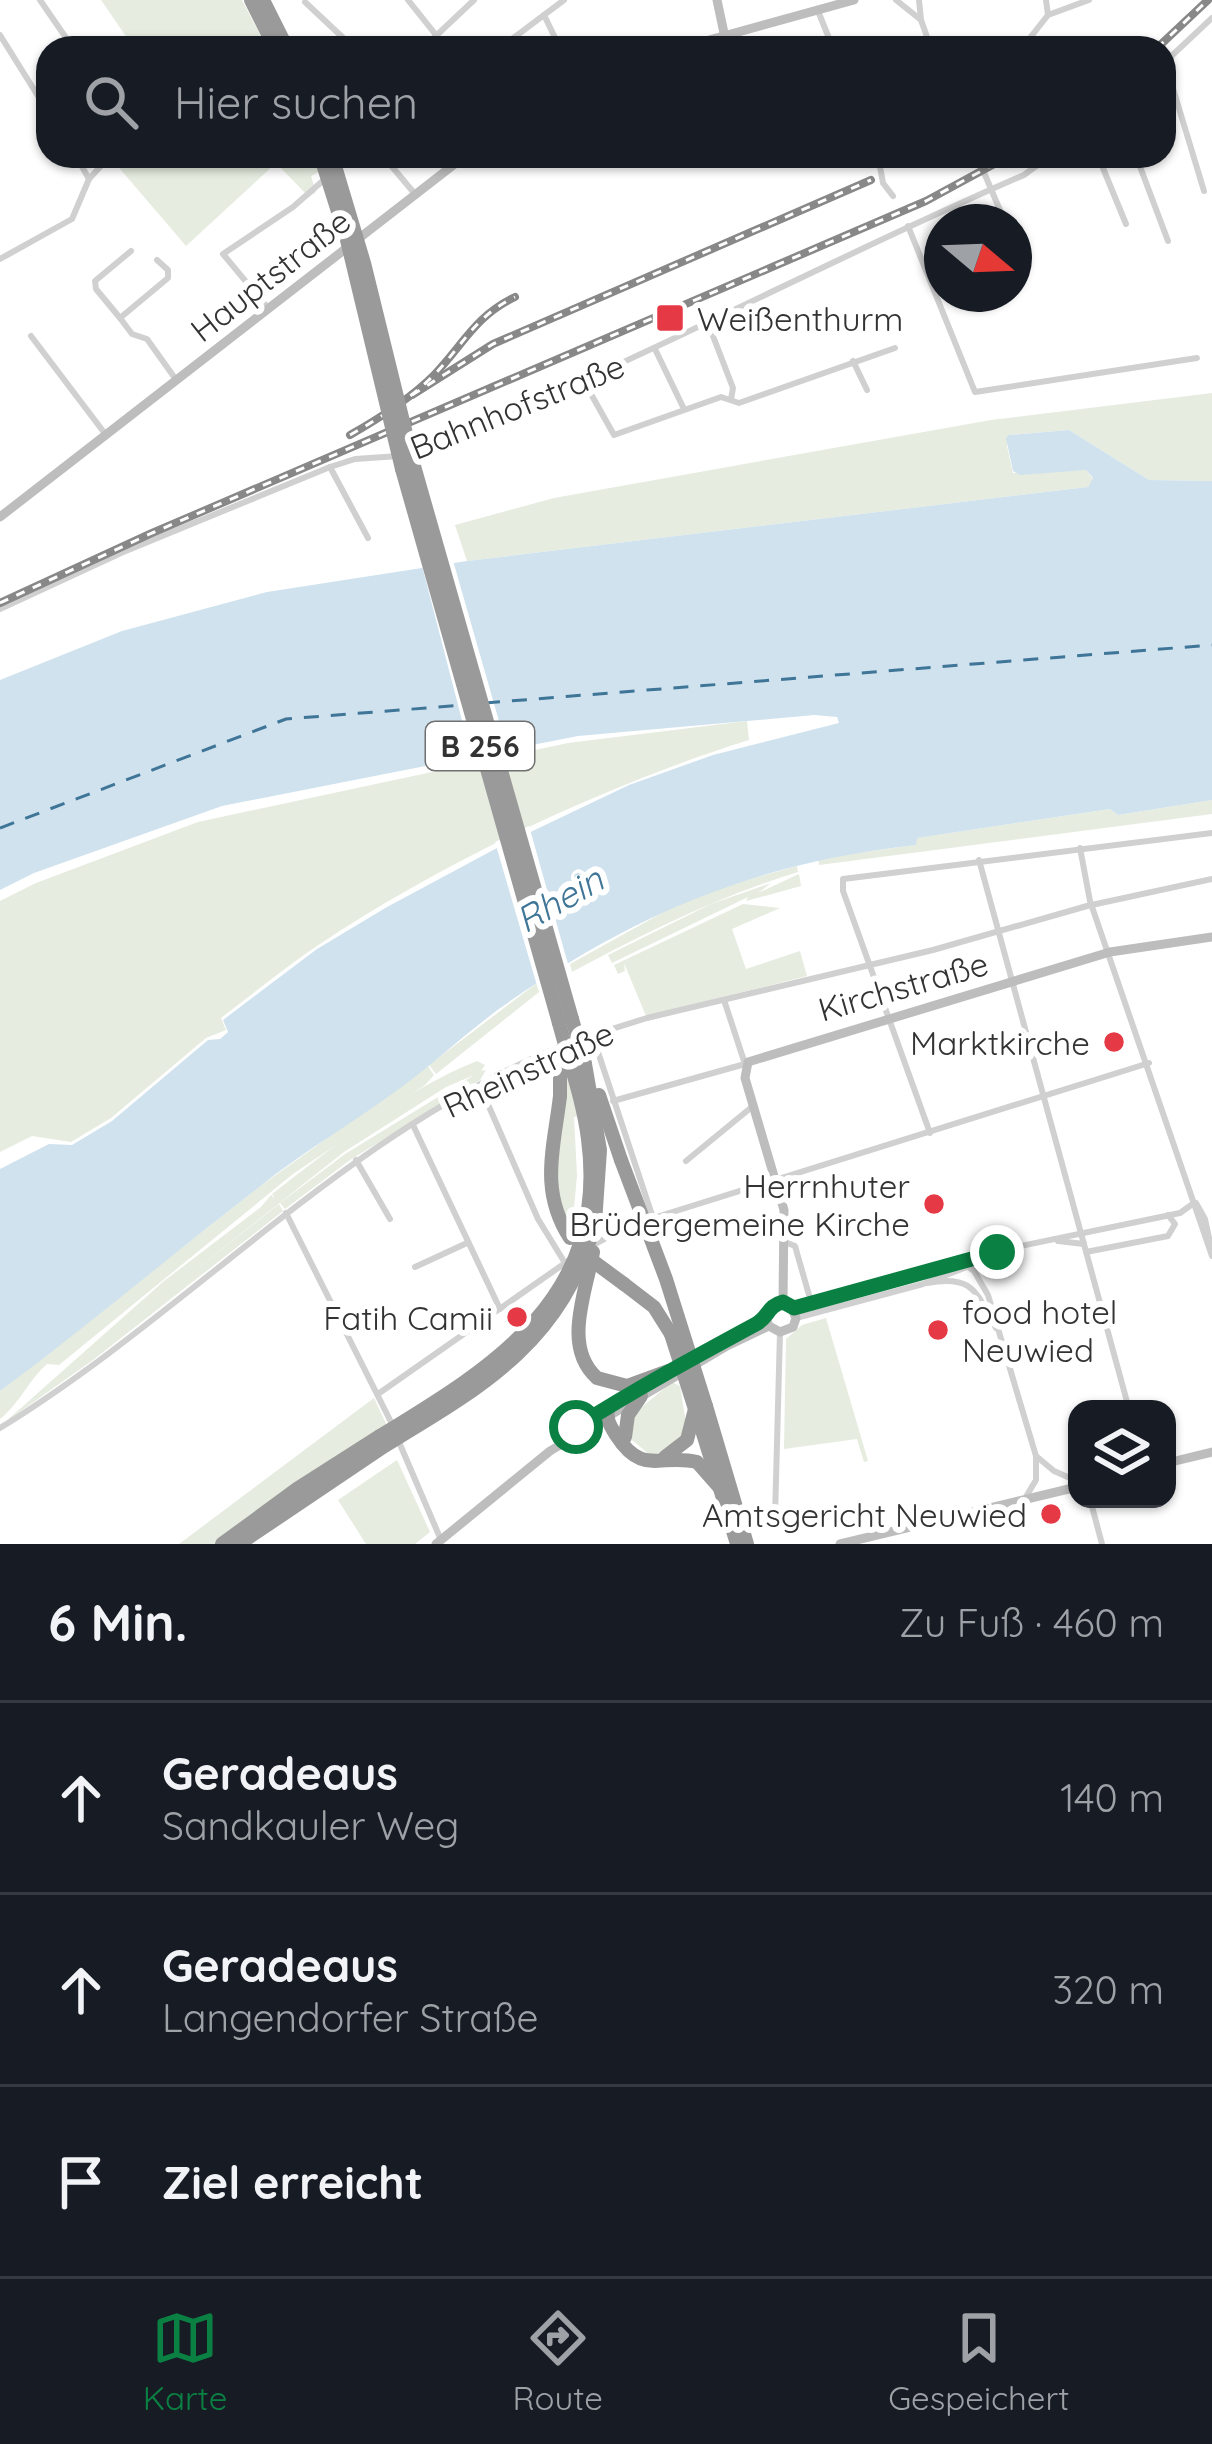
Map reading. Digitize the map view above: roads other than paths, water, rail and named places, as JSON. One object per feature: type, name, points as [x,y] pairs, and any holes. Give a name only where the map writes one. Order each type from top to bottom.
[{"type":"highway","points":[[250,0],[274,36]]},
{"type":"highway","points":[[262,0],[274,36]]},
{"type":"highway","name":"B 256","points":[[239,1544],[509,1351],[545,1309],[574,1254],[589,1191],[589,1141],[559,1023],[414,517],[347,240],[325,168]]},
{"type":"highway","name":"B 256","points":[[222,1544],[297,1489],[487,1382],[530,1345],[572,1286],[595,1223],[600,1188],[599,1140],[584,1064],[414,466],[336,168]]},
{"type":"highway","points":[[559,1023],[560,1096],[548,1171],[555,1207],[566,1232],[589,1258],[640,1294],[662,1317],[752,1544]]},
{"type":"highway","points":[[584,1064],[666,1279],[736,1544]]},
{"type":"highway","points":[[595,1223],[579,1348],[587,1369],[597,1378],[627,1386],[668,1371]]},
{"type":"highway","points":[[620,1435],[641,1396]]},
{"type":"highway","points":[[620,1435],[644,1456],[669,1456],[687,1440],[700,1408]]},
{"type":"highway","points":[[605,1414],[637,1458],[697,1462],[719,1487]]},
{"type":"street","points":[[40,0],[65,36]]},
{"type":"street","points":[[408,0],[436,35],[474,0]]},
{"type":"street","points":[[516,36],[564,0]]},
{"type":"street","points":[[716,0],[724,33]]},
{"type":"street","points":[[715,36],[854,0]]},
{"type":"street","points":[[896,0],[908,4],[921,20]]},
{"type":"street","points":[[919,0],[927,36]]},
{"type":"street","points":[[1046,0],[1048,15]]},
{"type":"street","points":[[1029,36],[1048,15],[1089,0]]},
{"type":"street","points":[[305,2],[341,36]]},
{"type":"street","points":[[817,8],[828,36]]},
{"type":"street","points":[[544,15],[554,36]]},
{"type":"street","points":[[1176,52],[1212,18]]},
{"type":"street","points":[[0,35],[36,93]]},
{"type":"street","points":[[1176,99],[1204,191]]},
{"type":"street","points":[[83,168],[89,179]]},
{"type":"street","points":[[0,259],[72,219],[89,179],[99,168]]},
{"type":"street","points":[[268,308],[223,254],[292,207],[338,168]]},
{"type":"street","points":[[393,168],[415,194]]},
{"type":"street","name":"Hauptstraße","points":[[0,517],[449,168]]},
{"type":"street","points":[[880,168],[883,183],[893,196]]},
{"type":"street","points":[[982,168],[997,204]]},
{"type":"street","name":"Bahnhofstraße","points":[[0,609],[330,466],[410,454],[655,349],[1034,168]]},
{"type":"street","points":[[1103,168],[1126,224]]},
{"type":"street","points":[[1140,168],[1168,242]]},
{"type":"street","points":[[908,226],[975,392],[1197,358]]},
{"type":"street","points":[[131,251],[95,280],[96,289],[132,334],[146,339],[177,381]]},
{"type":"street","points":[[120,318],[168,278],[168,270],[157,260]]},
{"type":"street","points":[[707,323],[733,388],[730,400]]},
{"type":"street","points":[[32,336],[106,435]]},
{"type":"street","points":[[582,378],[614,434],[721,397],[739,403],[895,348]]},
{"type":"street","points":[[655,349],[682,407]]},
{"type":"street","points":[[853,361],[867,390]]},
{"type":"street","points":[[330,466],[368,538]]},
{"type":"street","points":[[930,1133],[867,966],[842,880],[1212,832]]},
{"type":"street","points":[[1079,848],[1093,906],[1212,1256]]},
{"type":"street","points":[[979,860],[1127,1400]]},
{"type":"street","name":"Rheinstraße","points":[[0,1428],[118,1344],[356,1160],[480,1086],[592,1034],[1212,880]]},
{"type":"street","name":"Kirchstraße","points":[[614,1101],[1110,952],[1212,937]]},
{"type":"street","points":[[550,1450],[668,1371],[772,1326],[793,1327],[784,1210],[724,1000]]},
{"type":"street","points":[[592,1034],[653,1218]]},
{"type":"street","points":[[377,1394],[601,1239],[653,1218],[1149,1063]]},
{"type":"street","points":[[480,1086],[538,1220],[565,1263]]},
{"type":"street","points":[[686,1161],[753,1106]]},
{"type":"street","points":[[413,1125],[500,1309]]},
{"type":"street","points":[[356,1160],[389,1219]]},
{"type":"street","points":[[791,1310],[1006,1251],[1185,1211],[1195,1202]]},
{"type":"street","points":[[286,1213],[377,1394],[440,1543],[572,1429],[641,1396],[699,1357]]},
{"type":"street","points":[[1046,1241],[1085,1248],[1168,1236],[1175,1226],[1168,1215]]},
{"type":"street","points":[[785,1242],[795,1246],[809,1295]]},
{"type":"street","points":[[416,1267],[466,1243]]},
{"type":"street","points":[[969,1262],[992,1306],[1036,1456],[1036,1480],[1028,1496]]},
{"type":"street","points":[[923,1284],[969,1262]]},
{"type":"street","points":[[969,1262],[965,1278],[982,1298],[997,1330]]},
{"type":"street","points":[[775,1517],[772,1306],[791,1310],[949,1280],[970,1286]]},
{"type":"street","points":[[1176,1461],[1212,1452]]},
{"type":"street","points":[[1036,1456],[1068,1479]]},
{"type":"street","points":[[840,1544],[886,1538],[1068,1486]]},
{"type":"street","points":[[1092,1508],[1102,1544]]},
{"type":"water","name":"Rhein","points":[[1069,430],[1149,480],[1212,481],[1212,800],[1118,815],[1110,809],[917,838],[916,845],[804,864],[751,879],[651,918],[506,1004],[407,1083],[276,1174],[0,1391],[0,1169],[49,1144],[72,1145],[112,1121],[208,1040],[220,1039],[228,1032],[223,1020],[317,949],[497,848],[629,785],[713,755],[839,723],[837,717],[814,715],[578,736],[222,806],[34,873],[0,890],[0,680],[122,631],[267,592],[467,561],[1088,487],[1093,478],[1086,470],[1020,475],[1013,471],[1009,435]]},
{"type":"railway","points":[[1170,36],[1208,0]]},
{"type":"railway","points":[[0,603],[152,533],[926,201],[987,168]]},
{"type":"railway","points":[[412,395],[493,344],[871,180]]},
{"type":"railway","points":[[350,435],[415,392],[479,322],[515,297]]},
{"type":"place","name":"Weißenthurm","points":[[670,318]]},
{"type":"place","name":"Marktkirche","points":[[1114,1042]]},
{"type":"place","name":"Herrnhuter Brüdergemeine Kirche","points":[[934,1204]]},
{"type":"place","name":"Fatih Camii","points":[[517,1317]]},
{"type":"place","name":"food hotel Neuwied","points":[[938,1330]]},
{"type":"place","name":"Amtsgericht Neuwied","points":[[1051,1514]]}]
